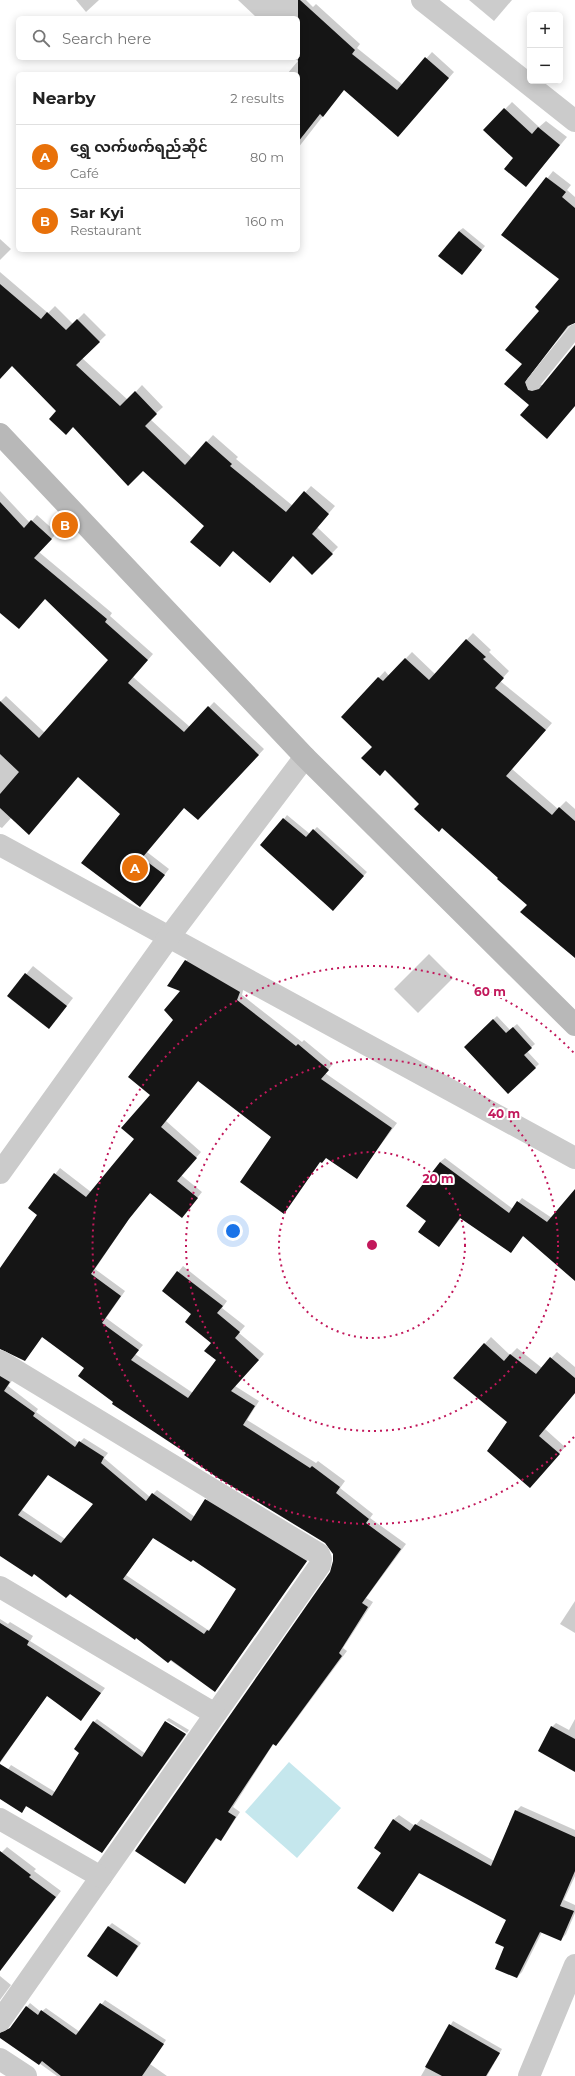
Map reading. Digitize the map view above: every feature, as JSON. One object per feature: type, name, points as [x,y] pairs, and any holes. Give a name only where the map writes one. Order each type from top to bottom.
[{"type":"main road","points":[[0,434],[305,757],[575,1025]]},
{"type":"street","points":[[422,0],[575,121]]},
{"type":"street","points":[[0,1173],[169,937],[305,757]]},
{"type":"street","points":[[0,845],[575,1158]]},
{"type":"street","points":[[0,1361],[319,1554],[321,1559],[320,1565],[0,2021]]},
{"type":"street","points":[[0,1587],[215,1714]]},
{"type":"street","points":[[0,1819],[101,1876]]},
{"type":"street","points":[[529,2076],[575,1965]]},
{"type":"street","points":[[0,2059],[26,2076]]},
{"type":"lane","points":[[533,383],[575,331]]},
{"type":"water","points":[[289,1762],[341,1808],[297,1858],[245,1812]]},
{"type":"building","points":[[298,0],[300,0],[355,50],[352,54],[397,90],[425,57],[449,78],[398,137],[344,90],[323,117],[320,114],[300,139],[300,72],[298,72],[298,60],[300,60],[300,16],[298,16]]},
{"type":"building","points":[[504,108],[532,134],[538,127],[560,145],[526,187],[504,169],[513,158],[483,130]]},
{"type":"building","points":[[546,177],[566,192],[562,197],[575,208],[575,323],[568,326],[525,382],[528,390],[532,391],[539,389],[575,345],[575,406],[547,439],[520,415],[529,405],[504,384],[522,364],[505,350],[539,311],[535,307],[559,279],[501,235]]},
{"type":"building","points":[[459,231],[482,250],[462,275],[438,256]]},
{"type":"building","points":[[0,284],[41,319],[47,312],[66,330],[77,319],[100,342],[76,365],[120,406],[135,391],[157,414],[145,426],[185,465],[206,441],[232,464],[230,466],[286,512],[304,491],[329,514],[312,534],[333,554],[312,575],[293,556],[270,583],[233,551],[220,567],[190,542],[204,526],[143,471],[128,486],[73,427],[66,435],[49,419],[56,411],[12,366],[0,379]]},
{"type":"building","points":[[0,502],[24,528],[31,520],[52,539],[34,558],[107,619],[105,622],[148,660],[128,683],[184,732],[208,706],[259,755],[198,820],[184,808],[142,858],[165,875],[140,907],[81,863],[120,814],[78,777],[29,835],[0,808],[0,794],[19,772],[0,754],[0,701],[39,738],[108,660],[45,599],[19,629],[0,613]]},
{"type":"building","points":[[466,639],[486,657],[483,659],[504,678],[495,688],[546,730],[506,776],[552,815],[559,807],[575,821],[575,958],[520,912],[527,905],[497,879],[498,878],[442,828],[439,832],[414,809],[419,804],[385,770],[380,776],[361,758],[372,747],[341,717],[378,677],[383,681],[405,658],[429,680]]},
{"type":"building","points":[[283,818],[306,837],[313,829],[364,876],[333,911],[260,845]]},
{"type":"building","points":[[185,960],[240,992],[237,1000],[296,1046],[298,1044],[329,1070],[321,1079],[392,1128],[357,1179],[326,1158],[322,1163],[320,1162],[284,1214],[240,1182],[271,1137],[198,1081],[161,1127],[197,1158],[177,1181],[198,1198],[182,1218],[150,1193],[129,1219],[91,1274],[121,1296],[102,1323],[139,1350],[131,1360],[188,1398],[216,1360],[204,1351],[211,1343],[185,1322],[191,1314],[162,1291],[177,1271],[223,1306],[217,1313],[240,1332],[235,1338],[259,1360],[231,1391],[255,1406],[243,1425],[310,1468],[312,1466],[340,1487],[336,1493],[369,1519],[366,1523],[401,1549],[362,1603],[368,1607],[339,1653],[342,1656],[276,1746],[273,1744],[228,1812],[236,1817],[221,1841],[216,1838],[185,1884],[135,1851],[330,1572],[333,1554],[325,1543],[218,1478],[184,1455],[186,1453],[112,1404],[113,1402],[78,1376],[84,1368],[42,1337],[25,1361],[0,1349],[0,1268],[37,1215],[28,1208],[54,1173],[86,1197],[134,1139],[121,1128],[150,1095],[128,1077],[173,1020],[164,1010],[180,991],[167,986]]},
{"type":"building","points":[[25,973],[67,1006],[49,1029],[7,996]]},
{"type":"building","points":[[493,1019],[506,1033],[513,1027],[532,1048],[524,1055],[536,1068],[508,1094],[464,1047]]},
{"type":"building","points":[[440,1162],[509,1213],[517,1201],[547,1222],[575,1189],[575,1281],[523,1236],[511,1253],[460,1218],[439,1247],[418,1232],[426,1221],[406,1206]]},
{"type":"building","points":[[484,1343],[504,1361],[510,1354],[536,1374],[550,1357],[575,1378],[575,1393],[539,1436],[560,1454],[530,1488],[487,1451],[507,1422],[453,1378]]},
{"type":"building","points":[[0,1376],[10,1382],[4,1391],[35,1413],[33,1416],[75,1447],[79,1441],[104,1457],[101,1463],[146,1501],[152,1493],[191,1521],[205,1499],[307,1561],[215,1692],[171,1660],[168,1663],[136,1638],[135,1640],[70,1594],[66,1598],[34,1574],[32,1577],[0,1556]],"holes":[[[48,1475],[93,1504],[61,1543],[18,1515]],[[153,1538],[191,1562],[193,1560],[236,1589],[209,1631],[207,1630],[204,1634],[123,1579]]]},
{"type":"building","points":[[0,1623],[29,1641],[27,1645],[101,1693],[81,1721],[47,1696],[0,1762]]},
{"type":"building","points":[[93,1721],[142,1757],[165,1721],[186,1734],[102,1853],[26,1806],[22,1813],[0,1799],[0,1764],[52,1796],[79,1753],[74,1749]]},
{"type":"building","points":[[551,1726],[575,1739],[575,1772],[538,1751]]},
{"type":"building","points":[[515,1810],[575,1837],[575,1871],[560,1906],[574,1911],[561,1941],[540,1932],[517,1978],[495,1969],[504,1947],[495,1943],[506,1920],[419,1873],[393,1912],[357,1888],[381,1853],[374,1848],[393,1819],[410,1831],[415,1824],[491,1866]]},
{"type":"building","points":[[0,1851],[31,1875],[29,1877],[56,1897],[0,1971]]},
{"type":"building","points":[[108,1926],[138,1946],[117,1977],[87,1956]]},
{"type":"building","points":[[100,2003],[164,2044],[142,2076],[61,2076],[42,2061],[39,2065],[0,2038],[0,2033],[10,2028],[26,2006],[38,2015],[41,2010],[76,2035]]},
{"type":"building","points":[[449,2024],[500,2053],[486,2076],[442,2076],[425,2067]]},
{"type":"place","name":"Sar Kyi","points":[[65,525]]},
{"type":"place","name":"ရွှေ လက်ဖက်ရည်ဆိုင်","points":[[135,868]]}]
